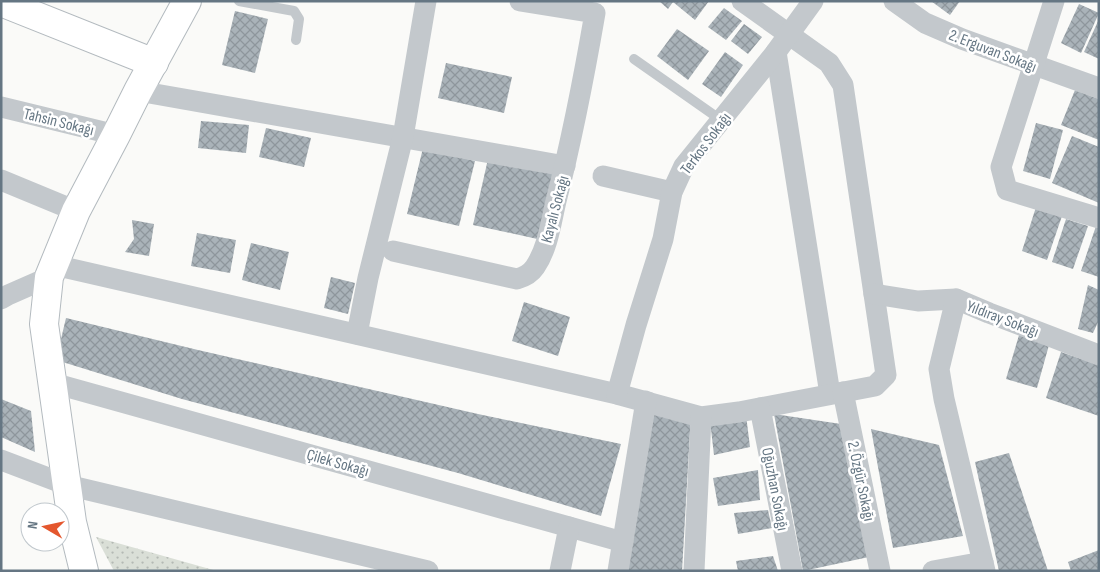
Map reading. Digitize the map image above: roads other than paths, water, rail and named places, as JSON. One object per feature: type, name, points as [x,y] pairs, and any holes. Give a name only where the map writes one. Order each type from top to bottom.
[{"type":"street","points":[[84,571],[72,522],[44,324],[52,271],[76,211],[187,1]]},
{"type":"street","points":[[357,334],[368,278],[403,137],[426,1]]},
{"type":"street","points":[[520,1],[595,14],[582,89],[565,166]]},
{"type":"street","points":[[1,299],[52,271],[357,334],[617,394],[702,417],[874,386],[886,375],[843,85],[829,63],[742,1]]},
{"type":"street","name":"Terkos Sokağı","points":[[617,394],[663,239],[672,192],[684,166],[776,52],[813,1]]},
{"type":"street","name":"2. Erguvan Sokağı","points":[[894,1],[925,23],[1034,66],[1099,88]]},
{"type":"street","points":[[1054,1],[1001,167],[1007,190],[1099,218]]},
{"type":"street","points":[[1,2],[154,63]]},
{"type":"street","name":"2. Özgür Sokağı","points":[[776,52],[837,393],[880,571]]},
{"type":"street","name":"Kayalı Sokağı","points":[[138,91],[565,166],[544,247],[534,268],[523,277],[516,279],[394,251]]},
{"type":"street","name":"Tahsin Sokağı","points":[[1,107],[116,135]]},
{"type":"street","points":[[604,176],[672,192]]},
{"type":"street","points":[[1,180],[76,211]]},
{"type":"street","name":"Yıldıray Sokağı","points":[[874,294],[918,301],[956,299],[1099,354]]},
{"type":"street","points":[[933,571],[984,566],[944,399],[939,369],[956,299]]},
{"type":"street","name":"Çilek Sokağı","points":[[53,383],[623,542]]},
{"type":"street","points":[[618,571],[646,401]]},
{"type":"street","name":"Oğuzhan Sokağı","points":[[760,408],[792,571]]},
{"type":"street","points":[[694,571],[702,417]]},
{"type":"street","points":[[1,460],[67,485],[428,571]]},
{"type":"street","points":[[560,571],[569,527]]},
{"type":"lane","points":[[239,1],[294,11],[299,19],[296,40]]},
{"type":"lane","points":[[634,59],[721,120]]}]
